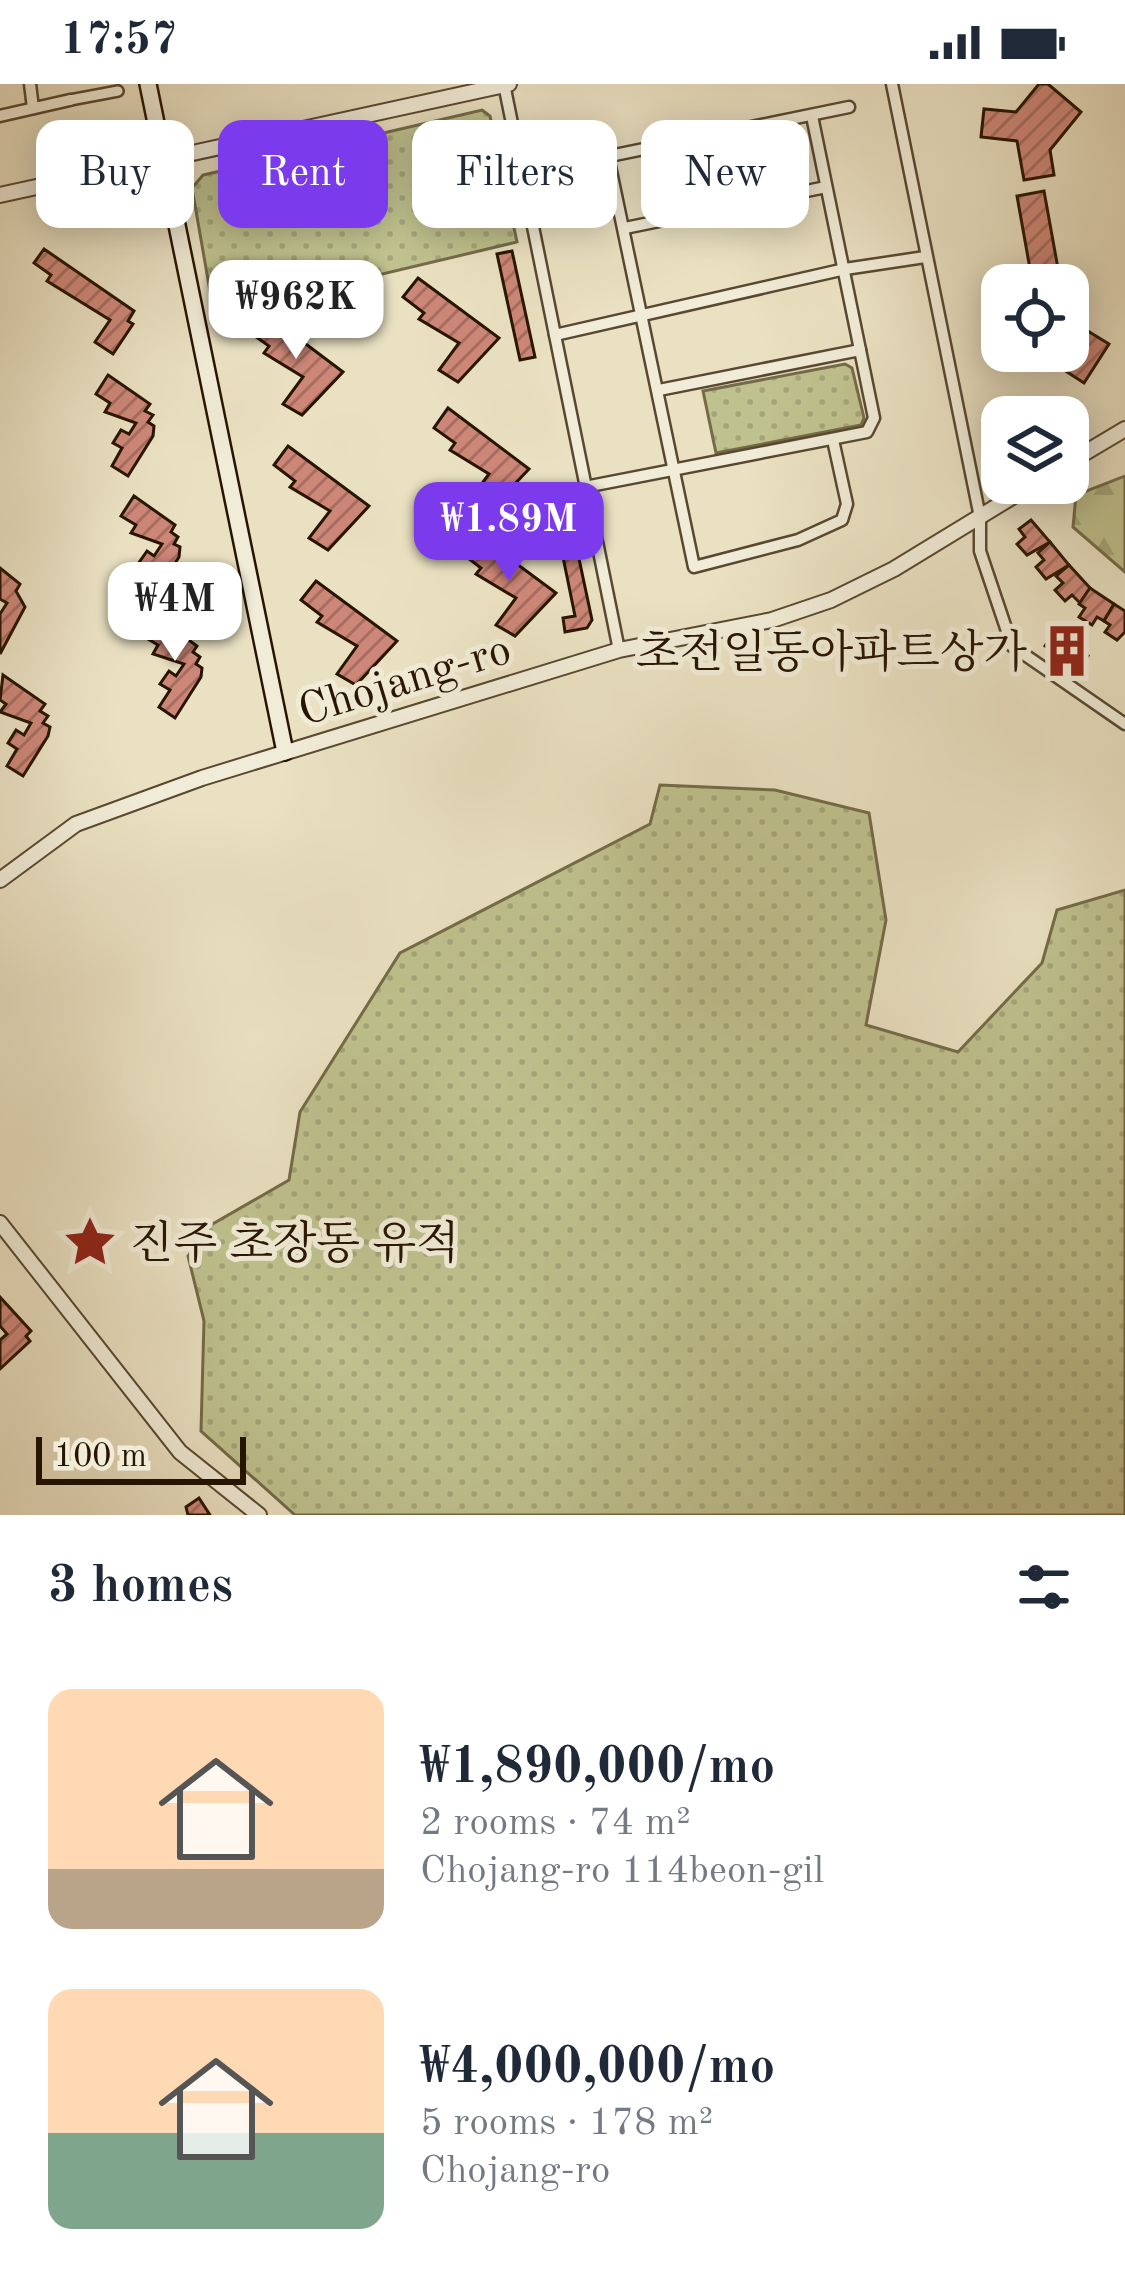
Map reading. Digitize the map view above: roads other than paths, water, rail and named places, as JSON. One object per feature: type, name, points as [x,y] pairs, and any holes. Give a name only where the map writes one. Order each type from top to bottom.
[{"type":"main road","points":[[149,84],[155,120]]},
{"type":"main road","points":[[175,228],[284,752]]},
{"type":"street","points":[[30,84],[33,108]]},
{"type":"street","points":[[194,154],[506,84],[512,120]]},
{"type":"street","points":[[892,84],[980,517],[980,551],[1012,646],[1125,724]]},
{"type":"street","points":[[0,116],[118,91]]},
{"type":"street","points":[[617,155],[849,107]]},
{"type":"street","points":[[585,488],[867,432],[874,418],[812,116]]},
{"type":"street","points":[[0,195],[36,187]]},
{"type":"street","points":[[625,227],[826,188]]},
{"type":"street","points":[[617,194],[694,567],[709,567],[799,540],[842,520],[847,504],[833,440]]},
{"type":"street","points":[[533,228],[619,650]]},
{"type":"street","points":[[555,335],[845,269],[925,256]]},
{"type":"street","points":[[659,391],[860,350]]},
{"type":"street","points":[[1089,450],[1125,429]]},
{"type":"street","name":"Chojang-ro","points":[[2,875],[76,824],[284,752],[619,650],[772,620],[831,600],[1001,504]]},
{"type":"street","points":[[0,1222],[180,1452],[259,1515]]},
{"type":"place","name":"초전일동아파트상가","points":[[1067,651]]},
{"type":"place","name":"진주 초장동 유적","points":[[90,1242]]}]
